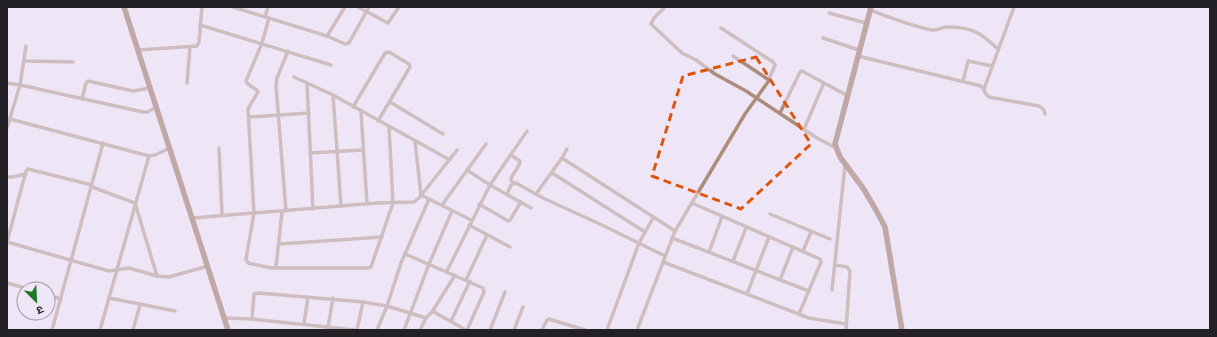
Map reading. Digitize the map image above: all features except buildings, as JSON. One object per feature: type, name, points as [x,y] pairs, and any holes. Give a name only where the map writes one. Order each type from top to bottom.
[{"type":"street","points":[[124,7],[228,330]]},
{"type":"street","points":[[138,50],[190,47],[198,44],[202,7]]},
{"type":"street","points":[[233,7],[328,36],[345,44],[349,43],[369,7]]},
{"type":"street","points":[[268,7],[262,43],[246,81],[258,92],[249,106],[254,213],[247,261],[251,264],[274,268],[369,268],[373,264],[393,203],[389,127]]},
{"type":"street","points":[[328,36],[344,7]]},
{"type":"street","points":[[358,7],[388,23],[399,7]]},
{"type":"street","points":[[665,7],[652,20],[652,26],[682,53],[693,58],[715,74],[836,148]]},
{"type":"street","points":[[984,89],[1014,7]]},
{"type":"street","points":[[902,330],[885,227],[863,188],[840,157],[836,148],[835,140],[871,8],[923,28],[937,30],[945,26],[974,30],[998,49]]},
{"type":"street","points":[[829,13],[866,23]]},
{"type":"street","points":[[200,25],[331,65]]},
{"type":"street","points":[[637,330],[675,232],[745,114],[769,80],[775,66],[773,62],[721,28]]},
{"type":"street","points":[[823,38],[858,53],[981,86],[984,89],[985,94],[989,97],[1039,106],[1044,110],[1045,114]]},
{"type":"street","points":[[7,128],[20,85],[26,46]]},
{"type":"street","points":[[187,83],[190,47]]},
{"type":"street","points":[[274,268],[277,264],[284,211],[276,83],[288,51]]},
{"type":"street","points":[[353,107],[385,53],[388,51],[409,64],[410,67],[378,121]]},
{"type":"street","points":[[733,56],[769,80]]},
{"type":"street","points":[[24,61],[73,62]]},
{"type":"street","points":[[963,81],[968,61],[992,66]]},
{"type":"street","points":[[780,113],[800,72],[804,72],[848,96]]},
{"type":"street","points":[[294,77],[333,95],[361,112],[450,160]]},
{"type":"street","points":[[82,99],[86,83],[88,81],[134,91],[150,88]]},
{"type":"street","points":[[7,83],[143,112],[157,107]]},
{"type":"street","points":[[307,83],[313,209]]},
{"type":"street","points":[[804,129],[824,83]]},
{"type":"street","points":[[333,95],[340,206]]},
{"type":"street","points":[[390,102],[443,134]]},
{"type":"street","points":[[361,112],[367,204]]},
{"type":"street","points":[[249,117],[309,113]]},
{"type":"street","points":[[10,119],[149,156],[156,155],[170,148]]},
{"type":"street","points":[[446,271],[479,204],[490,185],[527,131]]},
{"type":"street","points":[[415,141],[421,195]]},
{"type":"street","points":[[52,330],[103,143]]},
{"type":"street","points":[[442,206],[486,144]]},
{"type":"street","points":[[219,148],[222,215]]},
{"type":"street","points":[[536,194],[568,149]]},
{"type":"street","points":[[310,153],[363,150]]},
{"type":"street","points":[[193,218],[367,204],[414,202],[458,150]]},
{"type":"street","points":[[511,155],[520,161],[511,178],[511,181],[514,183],[665,256]]},
{"type":"street","points":[[100,330],[149,156]]},
{"type":"street","points":[[562,158],[675,232]]},
{"type":"street","points":[[832,290],[845,164]]},
{"type":"street","points":[[135,204],[92,186],[29,168],[27,170],[7,242],[109,271],[129,268],[163,277],[176,276],[208,266]]},
{"type":"street","points":[[467,170],[531,208]]},
{"type":"street","points":[[552,173],[645,232]]},
{"type":"street","points":[[7,177],[26,174]]},
{"type":"street","points":[[507,194],[511,185],[514,183]]},
{"type":"street","points":[[421,195],[471,220]]},
{"type":"street","points":[[377,330],[405,254],[429,198]]},
{"type":"street","points":[[479,204],[508,221],[521,202]]},
{"type":"street","points":[[692,203],[746,228],[819,258],[821,261],[800,314]]},
{"type":"street","points":[[135,204],[157,276]]},
{"type":"street","points":[[404,330],[412,313],[429,264],[452,211]]},
{"type":"street","points":[[770,214],[830,239]]},
{"type":"street","points":[[709,252],[722,217]]},
{"type":"street","points":[[607,330],[639,243],[653,218]]},
{"type":"street","points":[[469,226],[510,247]]},
{"type":"street","points":[[733,262],[746,228]]},
{"type":"street","points":[[803,251],[811,232]]},
{"type":"street","points":[[451,321],[487,235]]},
{"type":"street","points":[[279,244],[382,237]]},
{"type":"street","points":[[747,294],[769,237]]},
{"type":"street","points":[[672,238],[809,291]]},
{"type":"street","points":[[780,280],[793,247]]},
{"type":"street","points":[[405,254],[468,280],[482,287],[484,290],[467,330],[432,312]]},
{"type":"street","points":[[663,262],[817,320],[846,324]]},
{"type":"street","points":[[835,265],[847,267],[850,271],[846,330]]},
{"type":"street","points":[[420,330],[426,318],[432,312],[455,275]]},
{"type":"street","points":[[490,330],[505,292]]},
{"type":"street","points":[[252,319],[254,294],[256,293],[333,298],[363,302],[387,306],[426,318]]},
{"type":"street","points":[[304,324],[308,296]]},
{"type":"street","points":[[56,297],[61,299]]},
{"type":"street","points":[[109,298],[175,311]]},
{"type":"street","points":[[328,327],[333,298]]},
{"type":"street","points":[[224,318],[252,319],[356,330],[363,302]]},
{"type":"street","points":[[133,330],[140,305]]},
{"type":"street","points":[[514,330],[523,307]]},
{"type":"street","points":[[542,330],[549,319],[585,330]]},
{"type":"highlighted area","points":[[756,57],[811,144],[741,209],[652,176],[683,76]]}]
